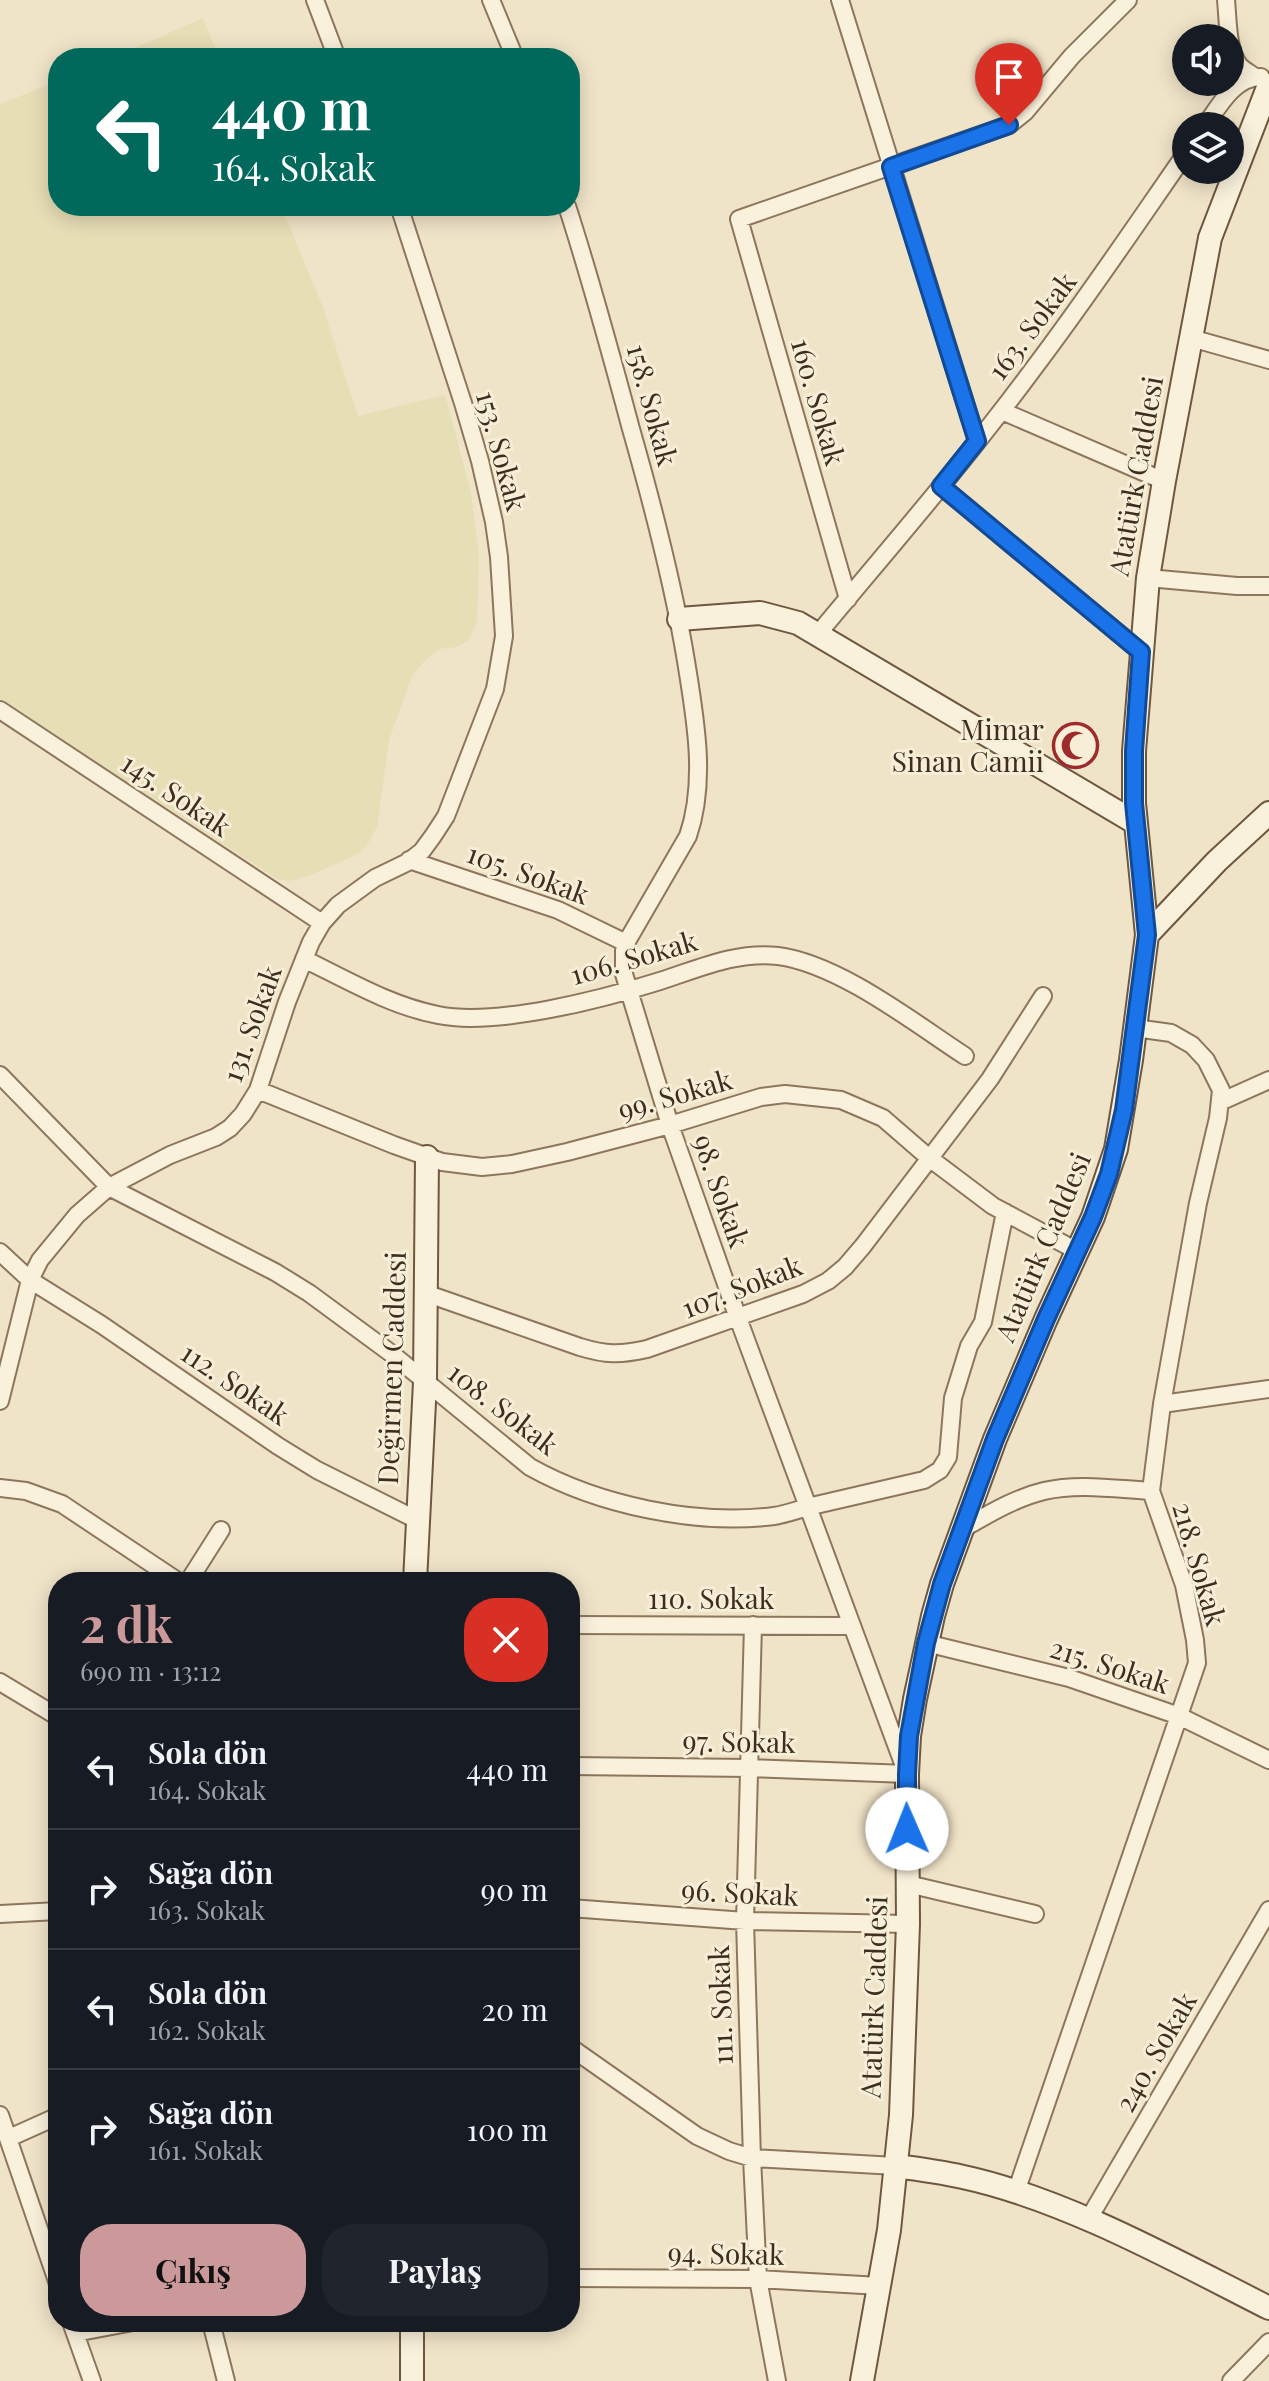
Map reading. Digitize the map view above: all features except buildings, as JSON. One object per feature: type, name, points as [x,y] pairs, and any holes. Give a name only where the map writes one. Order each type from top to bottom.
[{"type":"street","points":[[315,0],[333,48]]},
{"type":"street","points":[[491,0],[511,48]]},
{"type":"street","points":[[840,0],[977,441]]},
{"type":"street","points":[[891,167],[1009,125],[1025,112],[1072,56],[1128,0]]},
{"type":"street","points":[[1226,0],[1230,39],[1237,62],[1241,68],[1264,80]]},
{"type":"street","points":[[1215,112],[1242,81],[1264,80]]},
{"type":"street","name":"Atatürk Caddesi","points":[[862,2381],[880,2286],[896,2166],[903,2079],[908,1924],[907,1774],[911,1724],[926,1643],[942,1584],[995,1439],[1093,1217],[1116,1149],[1147,935],[1136,823],[1134,751],[1148,578],[1210,238],[1264,80]]},
{"type":"street","name":"160. Sokak","points":[[848,599],[739,219],[891,167]]},
{"type":"street","name":"163. Sokak","points":[[818,634],[1002,411],[1089,294],[1172,173]]},
{"type":"street","name":"153. Sokak","points":[[402,216],[463,403],[494,522],[504,636],[495,689],[486,716]]},
{"type":"street","name":"158. Sokak","points":[[570,216],[661,533],[679,619]]},
{"type":"street","points":[[1191,338],[1269,360]]},
{"type":"street","points":[[1002,411],[1164,481]]},
{"type":"street","points":[[941,486],[1141,652]]},
{"type":"street","points":[[1148,578],[1269,586]]},
{"type":"street","points":[[626,943],[682,850],[693,821],[698,770],[694,709],[679,619],[760,613],[798,623],[1136,823]]},
{"type":"street","name":"145. Sokak","points":[[0,710],[322,923]]},
{"type":"street","name":"131. Sokak","points":[[0,1401],[30,1280],[56,1239],[77,1215],[109,1187],[223,1132],[243,1114],[258,1090],[287,1002],[322,923],[358,889],[422,851],[446,816],[486,716]]},
{"type":"street","points":[[1147,935],[1217,861],[1269,813]]},
{"type":"street","name":"105. Sokak","points":[[409,860],[558,910],[626,943]]},
{"type":"street","name":"98. Sokak","points":[[626,943],[624,963],[628,990],[670,1125],[907,1774]]},
{"type":"street","name":"106. Sokak","points":[[304,959],[391,1001],[460,1018],[495,1017],[545,1009],[628,990],[723,960],[777,956],[816,967],[850,982],[965,1056]]},
{"type":"street","name":"107. Sokak","points":[[425,1293],[601,1353],[621,1355],[647,1349],[803,1294],[828,1281],[863,1246],[990,1079],[1043,996]]},
{"type":"street","name":"218. Sokak","points":[[1016,2192],[1197,1663],[1184,1585],[1151,1491],[1162,1404],[1221,1090],[1206,1060],[1192,1045],[1171,1033],[1135,1028]]},
{"type":"street","name":"108. Sokak","points":[[0,1075],[109,1187],[275,1272],[309,1293],[354,1325],[530,1467],[555,1481],[600,1498],[710,1519],[778,1516],[924,1480],[940,1470],[948,1457],[953,1398],[969,1346],[983,1322],[1005,1212]]},
{"type":"street","points":[[1220,1102],[1269,1080]]},
{"type":"street","name":"99. Sokak","points":[[258,1090],[427,1157],[462,1165],[512,1164],[567,1152],[761,1097],[785,1094],[841,1100],[883,1118],[961,1183],[1005,1212],[1077,1251]]},
{"type":"street","name":"Değirmen Caddesi","points":[[415,1572],[425,1382],[427,1157]]},
{"type":"street","name":"112. Sokak","points":[[0,1252],[30,1280],[317,1470],[417,1520]]},
{"type":"street","points":[[1162,1404],[1269,1389]]},
{"type":"street","points":[[0,1488],[26,1491],[62,1504],[164,1572]]},
{"type":"street","points":[[964,1528],[999,1508],[1045,1491],[1088,1488],[1151,1491]]},
{"type":"street","points":[[194,1572],[221,1530]]},
{"type":"street","name":"110. Sokak","points":[[580,1625],[851,1626]]},
{"type":"street","name":"111. Sokak","points":[[753,1625],[745,1921],[752,2158],[758,2279],[777,2381]]},
{"type":"street","name":"215. Sokak","points":[[926,1643],[1054,1673],[1179,1716],[1269,1760]]},
{"type":"street","points":[[0,1682],[48,1711]]},
{"type":"street","name":"97. Sokak","points":[[580,1766],[907,1774]]},
{"type":"street","points":[[908,1884],[1035,1914]]},
{"type":"street","name":"96. Sokak","points":[[580,1909],[745,1921],[908,1924]]},
{"type":"street","name":"240. Sokak","points":[[1088,2220],[1269,1910]]},
{"type":"street","points":[[0,1914],[48,1916]]},
{"type":"street","points":[[580,2054],[697,2136],[729,2151],[752,2158],[896,2166],[965,2177],[1016,2192],[1088,2220],[1269,2308]]},
{"type":"street","points":[[0,2115],[48,2254]]},
{"type":"street","points":[[9,2138],[48,2120]]},
{"type":"street","name":"94. Sokak","points":[[580,2278],[758,2279],[880,2286]]},
{"type":"street","points":[[74,2332],[92,2381]]},
{"type":"street","points":[[214,2332],[226,2381]]},
{"type":"street","points":[[412,2332],[412,2381]]},
{"type":"street","points":[[1231,2381],[1269,2342]]},
{"type":"shaded area","points":[[203,18],[215,48],[135,48]]},
{"type":"shaded area","points":[[48,85],[48,216],[285,216],[322,305],[358,416],[445,395],[471,492],[479,557],[477,621],[468,641],[457,647],[439,649],[412,676],[389,740],[377,827],[367,845],[358,854],[313,874],[290,881],[277,879],[0,699],[0,104]]},
{"type":"place","name":"Mimar Sinan Camii","points":[[1075,746]]},
{"type":"route","points":[[907,1829],[909,1736],[933,1616],[995,1439],[1109,1174],[1124,1110],[1147,935],[1134,803],[1134,751],[1141,652],[941,486],[977,441],[891,167],[1009,125]]}]
